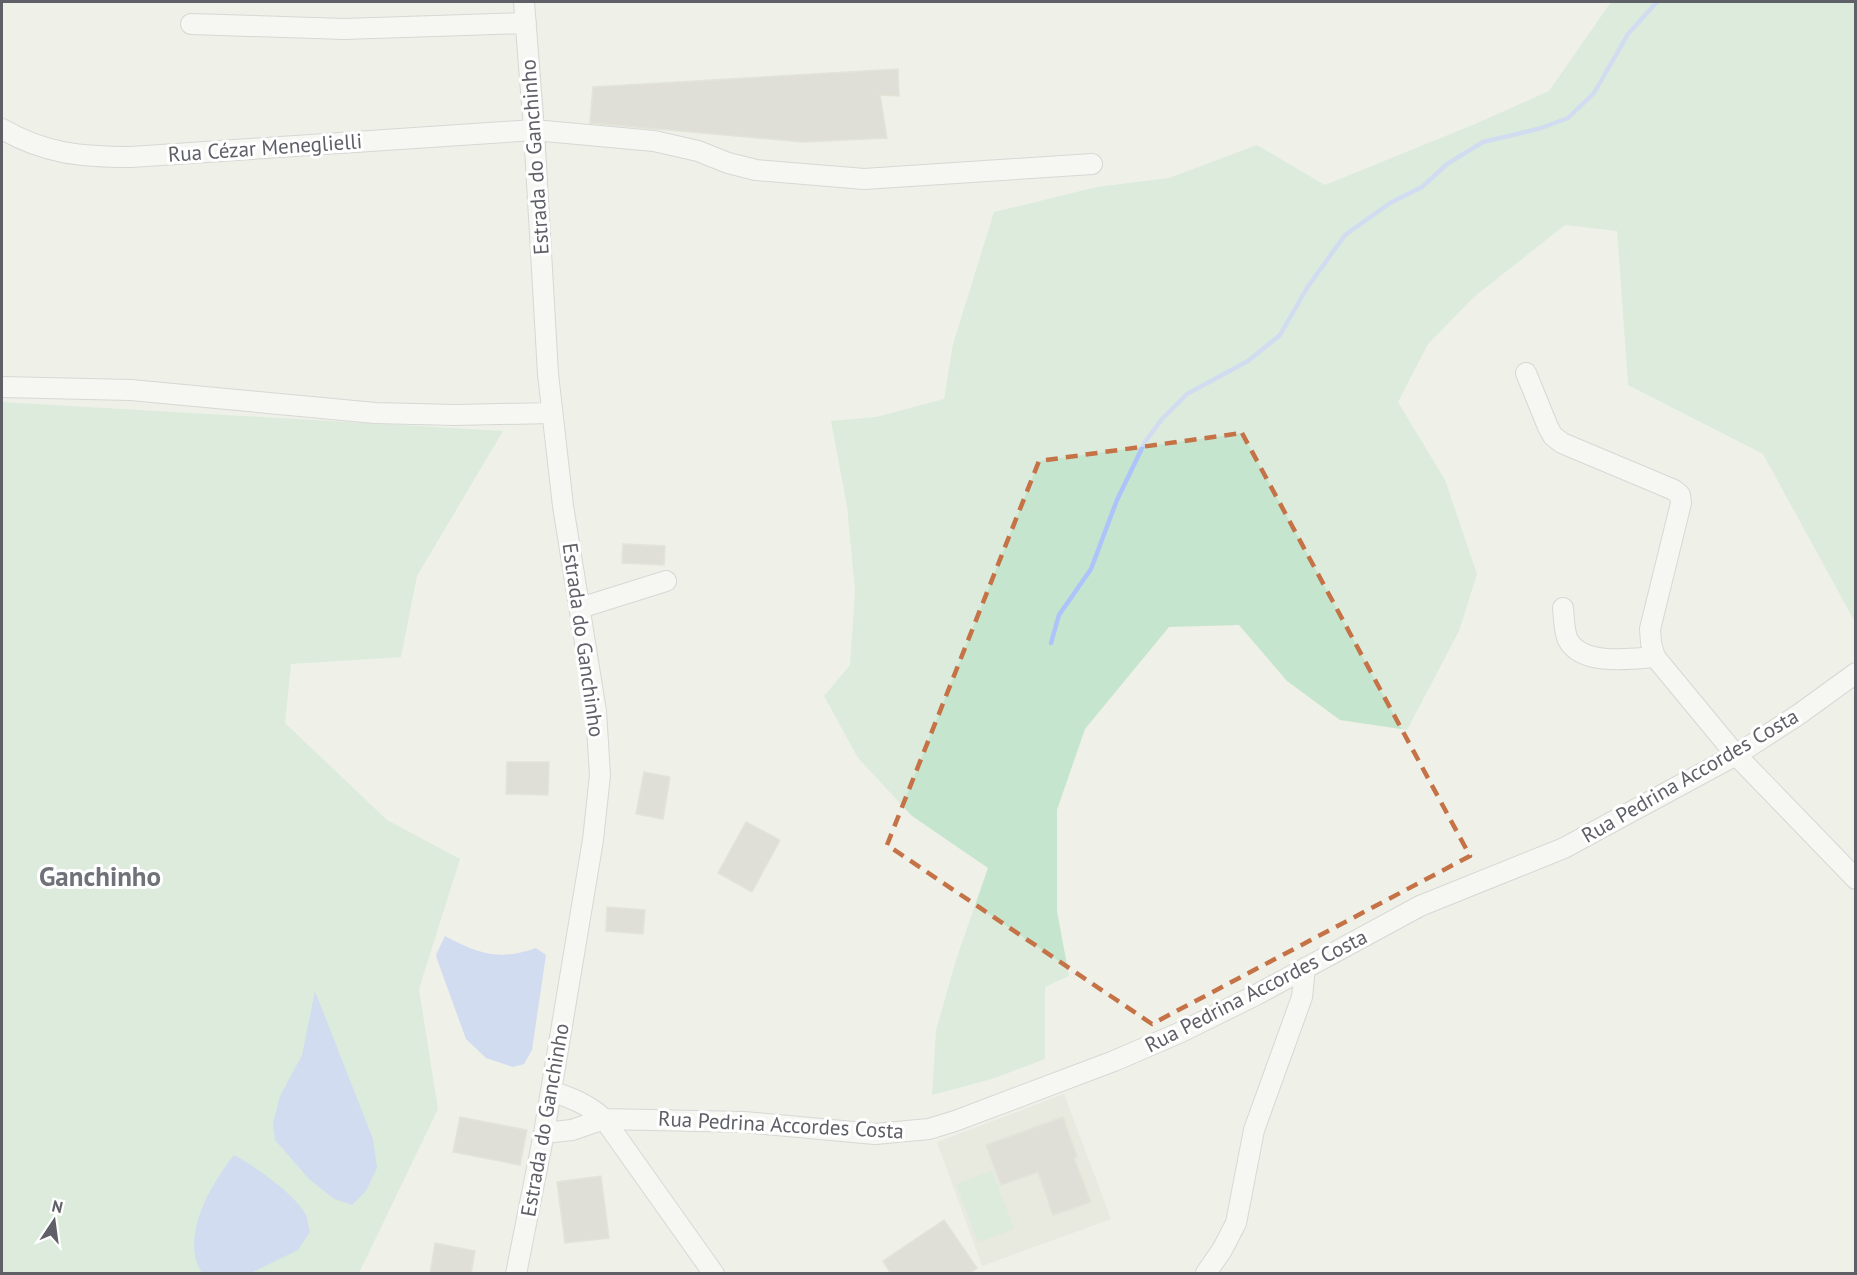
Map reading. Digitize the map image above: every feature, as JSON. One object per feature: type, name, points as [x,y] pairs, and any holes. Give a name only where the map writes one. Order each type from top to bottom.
[{"type":"street","name":"Estrada do Ganchinho","points":[[516,1274],[551,1091],[593,840],[600,775],[596,711],[563,506],[544,332],[534,130],[524,2]]},
{"type":"street","points":[[191,24],[344,29],[526,23]]},
{"type":"street","name":"Rua Cézar Meneglielli","points":[[2,129],[20,140],[61,153],[109,157],[534,130],[654,141],[698,151],[728,163],[756,170],[864,179],[1092,164]]},
{"type":"street","points":[[1526,373],[1552,436],[1562,443],[1674,489],[1680,495],[1681,503],[1650,629],[1655,657],[1736,754],[1856,879]]},
{"type":"street","points":[[2,387],[131,390],[375,413],[455,415],[552,413]]},
{"type":"street","points":[[580,608],[666,581]]},
{"type":"street","points":[[1563,608],[1567,639],[1577,652],[1602,658],[1655,657]]},
{"type":"street","name":"Rua Pedrina Accordes Costa","points":[[544,1132],[573,1130],[604,1119],[744,1122],[876,1134],[929,1129],[976,1113],[1150,1046],[1218,1015],[1420,906],[1563,849],[1736,754],[1798,715],[1856,673]]},
{"type":"street","points":[[1206,1273],[1222,1250],[1236,1223],[1254,1130],[1302,997],[1305,968]]},
{"type":"street","points":[[551,1091],[575,1099],[592,1108],[604,1119],[714,1274]]},
{"type":"highlighted area","points":[[1242,433],[1470,856],[1152,1024],[887,845],[1039,461]]},
{"type":"shaded area","points":[[1064,1094],[1111,1219],[982,1266],[937,1142]]},
{"type":"green space","points":[[1611,2],[1855,2],[1855,622],[1763,454],[1628,385],[1617,231],[1565,225],[1474,297],[1428,344],[1398,402],[1445,480],[1477,574],[1459,631],[1407,730],[1340,720],[1287,681],[1239,625],[1169,627],[1085,729],[1057,810],[1057,911],[1069,976],[1045,987],[1045,1059],[992,1079],[932,1095],[936,1030],[956,960],[988,868],[912,816],[858,758],[824,696],[850,665],[855,591],[847,506],[831,421],[876,417],[944,399],[953,344],[994,212],[1097,187],[1169,178],[1257,145],[1325,185],[1549,91]]},
{"type":"green space","points":[[2,402],[503,431],[417,576],[401,657],[291,664],[285,723],[387,820],[460,859],[419,989],[438,1109],[359,1273],[2,1273]]},
{"type":"green space","points":[[992,1171],[1014,1229],[978,1242],[956,1184]]},
{"type":"water","points":[[445,936],[489,954],[511,954],[536,948],[546,955],[532,1050],[524,1064],[513,1067],[486,1058],[466,1039],[436,955]]},
{"type":"water","points":[[315,991],[373,1139],[377,1168],[366,1191],[352,1205],[334,1199],[309,1179],[275,1140],[273,1123],[280,1096],[302,1055]]},
{"type":"water","points":[[234,1155],[263,1173],[292,1197],[305,1213],[310,1232],[298,1250],[251,1273],[202,1273],[196,1259],[194,1244],[196,1228],[216,1180]]},
{"type":"building","points":[[898,69],[899,96],[880,95],[887,138],[803,142],[590,123],[593,87]]},
{"type":"building","points":[[623,544],[665,546],[664,565],[622,563]]},
{"type":"building","points":[[507,762],[549,762],[548,795],[506,794]]},
{"type":"building","points":[[644,772],[670,777],[663,819],[636,814]]},
{"type":"building","points":[[746,822],[780,840],[752,892],[718,873]]},
{"type":"building","points":[[607,907],[645,910],[643,934],[606,931]]},
{"type":"building","points":[[460,1117],[527,1130],[520,1165],[453,1152]]},
{"type":"building","points":[[1063,1117],[1077,1157],[1074,1158],[1091,1202],[1053,1215],[1038,1172],[1001,1185],[986,1145]]},
{"type":"building","points":[[601,1176],[609,1238],[565,1243],[557,1182]]},
{"type":"building","points":[[944,1220],[977,1268],[969,1274],[891,1274],[883,1261]]},
{"type":"building","points":[[435,1243],[475,1251],[471,1274],[430,1274]]},
{"type":"waterway","points":[[1051,643],[1059,615],[1091,569],[1117,500],[1145,442],[1162,419],[1187,394],[1248,361],[1280,335],[1307,288],[1345,235],[1390,203],[1422,187],[1447,164],[1483,142],[1538,129],[1568,118],[1594,93],[1628,34],[1657,2]]},
{"type":"district","name":"Ganchinho","points":[[100,877]]}]
